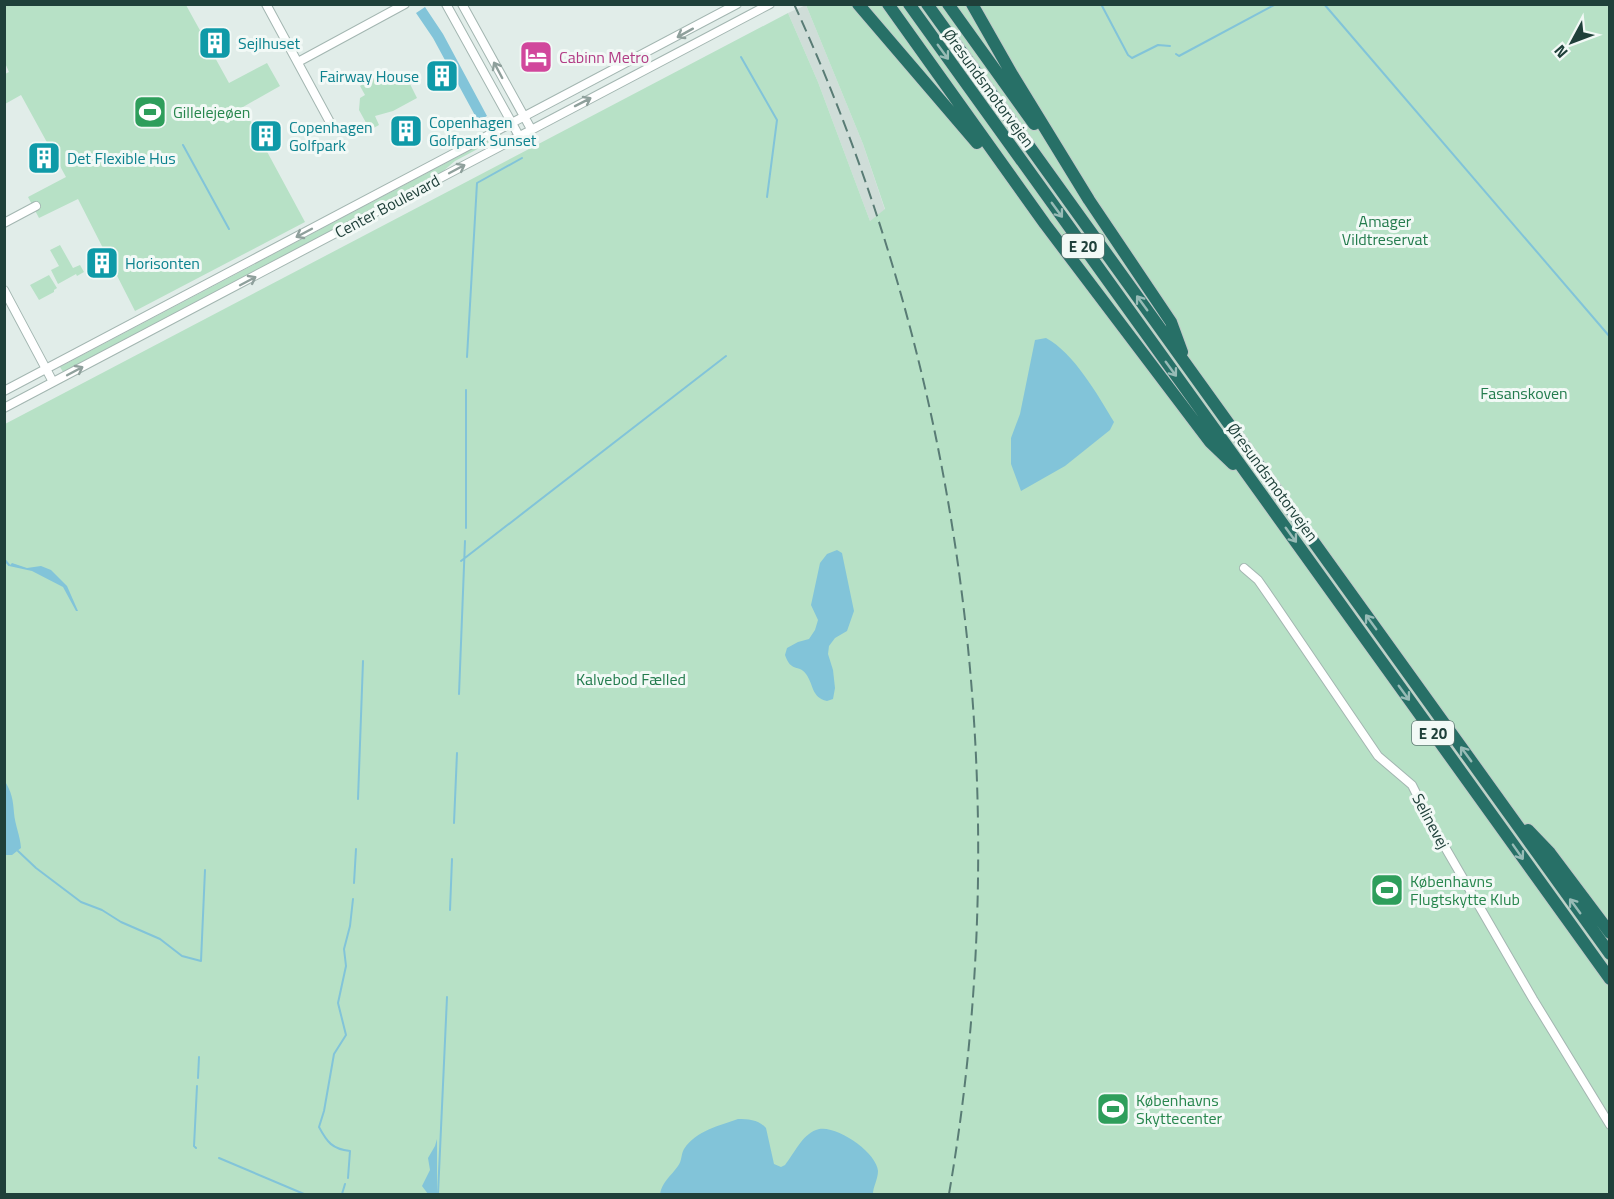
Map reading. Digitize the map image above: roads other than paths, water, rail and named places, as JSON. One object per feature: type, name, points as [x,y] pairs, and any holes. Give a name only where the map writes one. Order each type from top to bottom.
[{"type":"highway","points":[[860,4],[1045,224]]},
{"type":"highway","points":[[888,4],[1045,224],[1210,442],[1256,487]]},
{"type":"highway","name":"Øresundsmotorvejen","points":[[909,4],[1610,980]]},
{"type":"highway","name":"Øresundsmotorvejen","points":[[927,4],[1610,954]]},
{"type":"highway","points":[[948,4],[1089,200],[1171,322],[1188,368]]},
{"type":"highway","points":[[972,4],[1012,76],[1089,200]]},
{"type":"highway","points":[[979,4],[990,36]]},
{"type":"highway","points":[[1500,801],[1550,853],[1610,933]]},
{"type":"street","points":[[266,4],[332,126]]},
{"type":"street","points":[[298,62],[405,4]]},
{"type":"street","points":[[446,4],[519,136]]},
{"type":"street","points":[[462,4],[531,129]]},
{"type":"street","name":"Center Boulevard","points":[[4,391],[737,4]]},
{"type":"street","points":[[725,27],[756,4]]},
{"type":"street","name":"Center Boulevard","points":[[4,408],[768,5]]},
{"type":"street","points":[[4,223],[36,206]]},
{"type":"street","points":[[4,290],[53,382]]},
{"type":"street","name":"Selinevej","points":[[1244,568],[1258,580],[1378,756],[1412,785],[1431,823],[1533,999],[1610,1125]]},
{"type":"water","points":[[425,7],[443,34],[487,116],[478,121],[433,38],[416,13]]},
{"type":"water","points":[[1046,338],[1066,353],[1075,364],[1093,387],[1114,422],[1110,430],[1065,466],[1021,491],[1011,464],[1011,438],[1020,414],[1035,340]]},
{"type":"water","points":[[837,550],[842,553],[854,611],[847,631],[835,638],[829,646],[828,654],[835,688],[833,699],[827,701],[818,697],[806,674],[801,669],[792,666],[785,655],[787,648],[809,639],[815,630],[818,620],[811,605],[820,563],[827,554]]},
{"type":"water","points":[[12,563],[27,568],[41,566],[51,570],[67,586],[78,611],[63,587],[32,571],[9,566]]},
{"type":"water","points":[[4,780],[12,796],[21,848],[12,855],[5,855]]},
{"type":"water","points":[[738,1119],[754,1120],[766,1128],[774,1164],[781,1167],[811,1132],[824,1129],[843,1134],[853,1140],[876,1163],[878,1174],[873,1194],[660,1194],[679,1164],[683,1151],[695,1137]]},
{"type":"water","points":[[437,1139],[437,1192],[440,1194],[428,1194],[422,1186],[430,1170],[428,1158]]},
{"type":"waterway","points":[[1101,4],[1128,55],[1132,58],[1158,45],[1170,46]]},
{"type":"waterway","points":[[1176,54],[1179,56],[1276,4]]},
{"type":"waterway","points":[[1324,4],[1610,337]]},
{"type":"waterway","points":[[741,57],[777,120],[767,197]]},
{"type":"waterway","points":[[183,145],[229,229]]},
{"type":"waterway","points":[[467,357],[477,183],[522,158]]},
{"type":"waterway","points":[[461,561],[726,356]]},
{"type":"waterway","points":[[466,390],[466,528]]},
{"type":"waterway","points":[[459,694],[465,541]]},
{"type":"waterway","points":[[4,559],[9,565]]},
{"type":"waterway","points":[[358,799],[363,661]]},
{"type":"waterway","points":[[454,823],[457,753]]},
{"type":"waterway","points":[[354,883],[356,849]]},
{"type":"waterway","points":[[18,851],[36,868],[81,902],[160,939],[182,956],[201,961],[205,870]]},
{"type":"waterway","points":[[450,910],[452,859]]},
{"type":"waterway","points":[[348,1178],[350,1151],[339,1149],[331,1144],[319,1127],[334,1054],[346,1035],[338,1003],[346,966],[344,949],[350,926],[353,899]]},
{"type":"waterway","points":[[438,1194],[447,997]]},
{"type":"waterway","points":[[198,1078],[199,1057]]},
{"type":"waterway","points":[[196,1148],[194,1146],[197,1086]]},
{"type":"waterway","points":[[219,1158],[304,1194]]},
{"type":"waterway","points":[[342,1194],[345,1184]]},
{"type":"railway","points":[[794,4],[852,145],[900,290],[936,438],[961,588],[975,739],[978,891],[969,1043],[949,1194]]},
{"type":"place","name":"Sejlhuset","points":[[215,43]]},
{"type":"place","name":"Cabinn Metro","points":[[536,57]]},
{"type":"place","name":"Fairway House","points":[[442,76]]},
{"type":"place","name":"Gillelejeøen","points":[[150,112]]},
{"type":"place","name":"Copenhagen Golfpark Sunset","points":[[406,131]]},
{"type":"place","name":"Copenhagen Golfpark","points":[[266,136]]},
{"type":"place","name":"Det Flexible Hus","points":[[44,158]]},
{"type":"place","name":"Horisonten","points":[[102,263]]},
{"type":"place","name":"Københavns Flugtskytte Klub","points":[[1387,890]]},
{"type":"place","name":"Københavns Skyttecenter","points":[[1113,1109]]},
{"type":"park label","name":"Amager Vildtreservat","points":[[1385,230]]},
{"type":"park label","name":"Fasanskoven","points":[[1524,393]]},
{"type":"park label","name":"Kalvebod Fælled","points":[[631,679]]}]
